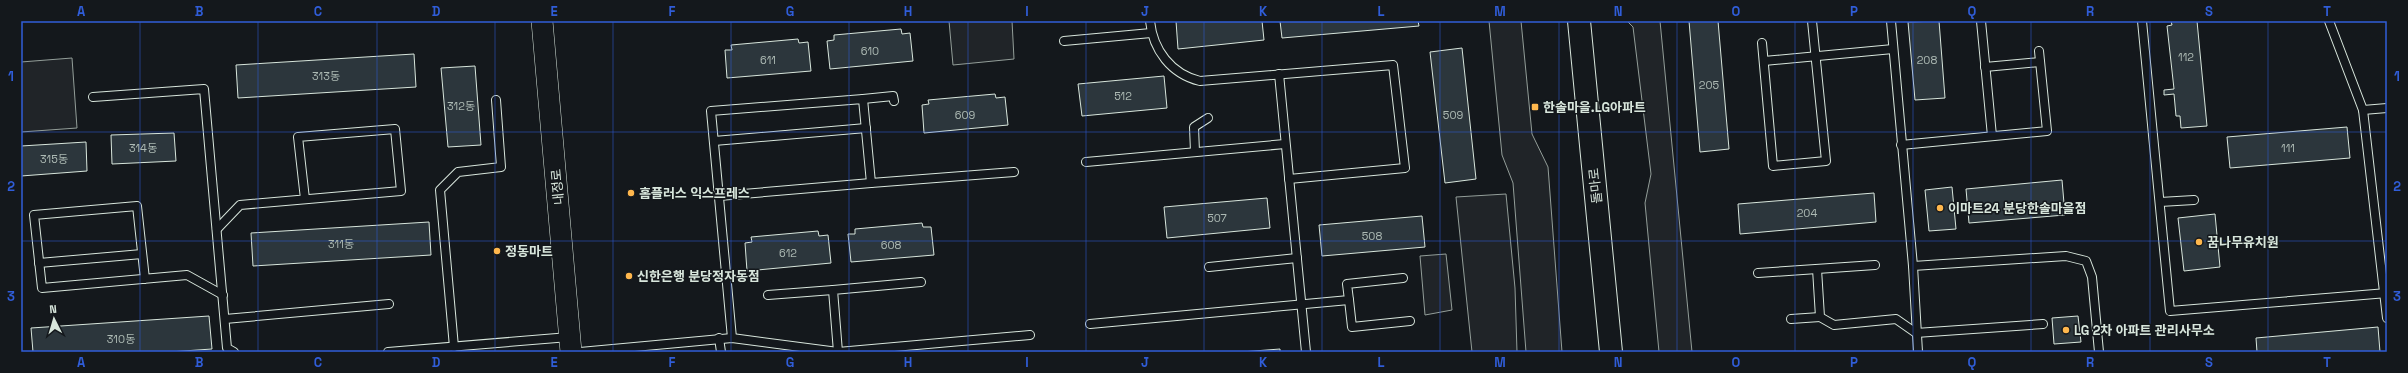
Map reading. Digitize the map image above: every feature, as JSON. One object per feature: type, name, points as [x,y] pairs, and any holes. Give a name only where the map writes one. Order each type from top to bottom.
[{"type":"main road","name":"돌마로","points":[[1579,21],[1611,352]]},
{"type":"street","name":"내정로","points":[[542,21],[574,347]]},
{"type":"lane","points":[[1150,21],[1151,34],[1166,61],[1176,72],[1188,78],[1200,81],[1393,65],[1405,168],[1289,179]]},
{"type":"lane","points":[[1762,43],[1773,166],[1826,161],[1812,21]]},
{"type":"lane","points":[[1891,21],[1913,266],[1918,352]]},
{"type":"lane","points":[[1981,21],[1992,136]]},
{"type":"lane","points":[[2142,21],[2170,311],[2385,294]]},
{"type":"lane","points":[[2329,21],[2363,110],[2387,318]]},
{"type":"lane","points":[[1064,41],[1151,34]]},
{"type":"lane","points":[[1764,61],[1893,49]]},
{"type":"lane","points":[[1901,145],[2047,131],[2039,52]]},
{"type":"lane","points":[[1985,67],[2040,62]]},
{"type":"lane","points":[[1279,74],[1306,352]]},
{"type":"lane","points":[[93,97],[204,89],[227,348],[234,352]]},
{"type":"lane","points":[[732,338],[711,111],[894,96],[894,101]]},
{"type":"lane","points":[[863,99],[871,183]]},
{"type":"lane","points":[[454,347],[440,190],[458,172],[501,167],[496,100]]},
{"type":"lane","points":[[2363,110],[2387,108]]},
{"type":"lane","points":[[1195,152],[1194,127],[1208,118]]},
{"type":"lane","points":[[714,141],[866,128]]},
{"type":"lane","points":[[217,229],[240,205],[401,191],[395,129],[298,137],[305,199]]},
{"type":"lane","points":[[1086,162],[1285,144]]},
{"type":"lane","points":[[719,196],[1014,172]]},
{"type":"lane","points":[[2160,202],[2194,200]]},
{"type":"lane","points":[[144,279],[137,206],[34,215],[42,288],[187,276],[222,295]]},
{"type":"lane","points":[[39,263],[142,254]]},
{"type":"lane","points":[[1913,266],[2066,256],[2086,261],[2092,277],[2099,352]]},
{"type":"lane","points":[[1209,267],[1297,258]]},
{"type":"lane","points":[[1758,273],[1875,265]]},
{"type":"lane","points":[[1816,269],[1820,317]]},
{"type":"lane","points":[[1403,278],[1347,284],[1352,327],[1410,321]]},
{"type":"lane","points":[[768,295],[921,282]]},
{"type":"lane","points":[[833,290],[838,352]]},
{"type":"lane","points":[[1090,324],[1349,300]]},
{"type":"lane","points":[[225,319],[389,304]]},
{"type":"lane","points":[[1791,319],[1820,317],[1834,325],[1896,319],[1916,333],[2043,324]]},
{"type":"lane","points":[[388,352],[454,347],[574,347],[719,338],[732,338],[838,352],[1030,335]]},
{"type":"lane","points":[[719,338],[721,352]]},
{"type":"shaded area","points":[[949,21],[1012,21],[1014,59],[953,65]]},
{"type":"shaded area","points":[[1489,21],[1521,21],[1532,134],[1548,167],[1562,352],[1526,352],[1513,183],[1502,155]]},
{"type":"shaded area","points":[[1627,21],[1660,21],[1692,352],[1659,352],[1645,203],[1651,174],[1633,27]]},
{"type":"shaded area","points":[[72,58],[77,128],[21,132],[21,62]]},
{"type":"shaded area","points":[[1506,194],[1515,288],[1517,352],[1472,352],[1456,197]]},
{"type":"shaded area","points":[[1446,254],[1452,310],[1425,315],[1420,256]]},
{"type":"building","points":[[1176,21],[1262,21],[1264,40],[1178,49]]},
{"type":"building","points":[[1280,21],[1418,21],[1419,26],[1282,38]]},
{"type":"building","points":[[1689,21],[1718,21],[1729,149],[1700,152]]},
{"type":"building","points":[[1939,21],[1945,98],[1915,100],[1908,22]]},
{"type":"building","points":[[2171,21],[2197,21],[2207,126],[2181,128],[2180,116],[2176,116],[2174,94],[2164,95],[2164,90],[2174,89],[2167,26],[2172,25]]},
{"type":"building","points":[[901,29],[902,34],[910,33],[913,61],[830,69],[827,41],[834,40],[834,35]]},
{"type":"building","points":[[798,39],[799,43],[808,42],[811,71],[727,78],[725,50],[732,50],[731,45]]},
{"type":"building","points":[[1462,48],[1476,179],[1445,183],[1430,52]]},
{"type":"building","points":[[414,54],[416,87],[238,98],[236,65]]},
{"type":"building","points":[[475,66],[481,145],[448,147],[441,68]]},
{"type":"building","points":[[1164,76],[1167,108],[1082,116],[1078,84]]},
{"type":"building","points":[[995,94],[996,98],[1005,97],[1008,125],[924,133],[922,105],[929,104],[928,100]]},
{"type":"building","points":[[2347,127],[2350,158],[2230,168],[2227,137]]},
{"type":"building","points":[[174,133],[176,161],[112,164],[111,135]]},
{"type":"building","points":[[86,142],[87,171],[21,176],[21,146]]},
{"type":"building","points":[[2062,180],[2065,215],[1969,223],[1966,189]]},
{"type":"building","name":"이마트24 분당한솔마을점","points":[[1952,187],[1956,229],[1929,231],[1925,190]]},
{"type":"building","points":[[1874,193],[1876,222],[1740,234],[1738,204]]},
{"type":"building","points":[[1267,198],[1270,228],[1167,238],[1164,207]]},
{"type":"building","name":"꿈나무유치원","points":[[2215,214],[2220,267],[2184,271],[2178,218]]},
{"type":"building","points":[[1422,216],[1425,247],[1322,256],[1319,225]]},
{"type":"building","points":[[429,222],[431,255],[253,266],[251,233]]},
{"type":"building","points":[[922,223],[923,227],[931,227],[934,255],[851,262],[848,234],[855,234],[855,229]]},
{"type":"building","points":[[818,231],[819,236],[828,235],[831,263],[747,271],[745,243],[752,242],[751,237]]},
{"type":"building","points":[[209,316],[212,349],[169,352],[33,352],[31,328]]},
{"type":"building","name":"LG 2차 아파트 관리사무소","points":[[2078,316],[2081,342],[2054,344],[2052,318]]},
{"type":"building","points":[[2378,327],[2380,352],[2257,352],[2256,338]]},
{"type":"building","points":[[1280,349],[1280,352],[1241,352]]},
{"type":"place","name":"한솔마을.LG아파트","points":[[1535,107]]},
{"type":"place","name":"홈플러스 익스프레스","points":[[631,193]]},
{"type":"place","name":"이마트24 분당한솔마을점","points":[[1940,208]]},
{"type":"place","name":"꿈나무유치원","points":[[2199,242]]},
{"type":"place","name":"정동마트","points":[[497,251]]},
{"type":"place","name":"신한은행 분당정자동점","points":[[629,276]]},
{"type":"place","name":"LG 2차 아파트 관리사무소","points":[[2066,330]]}]
